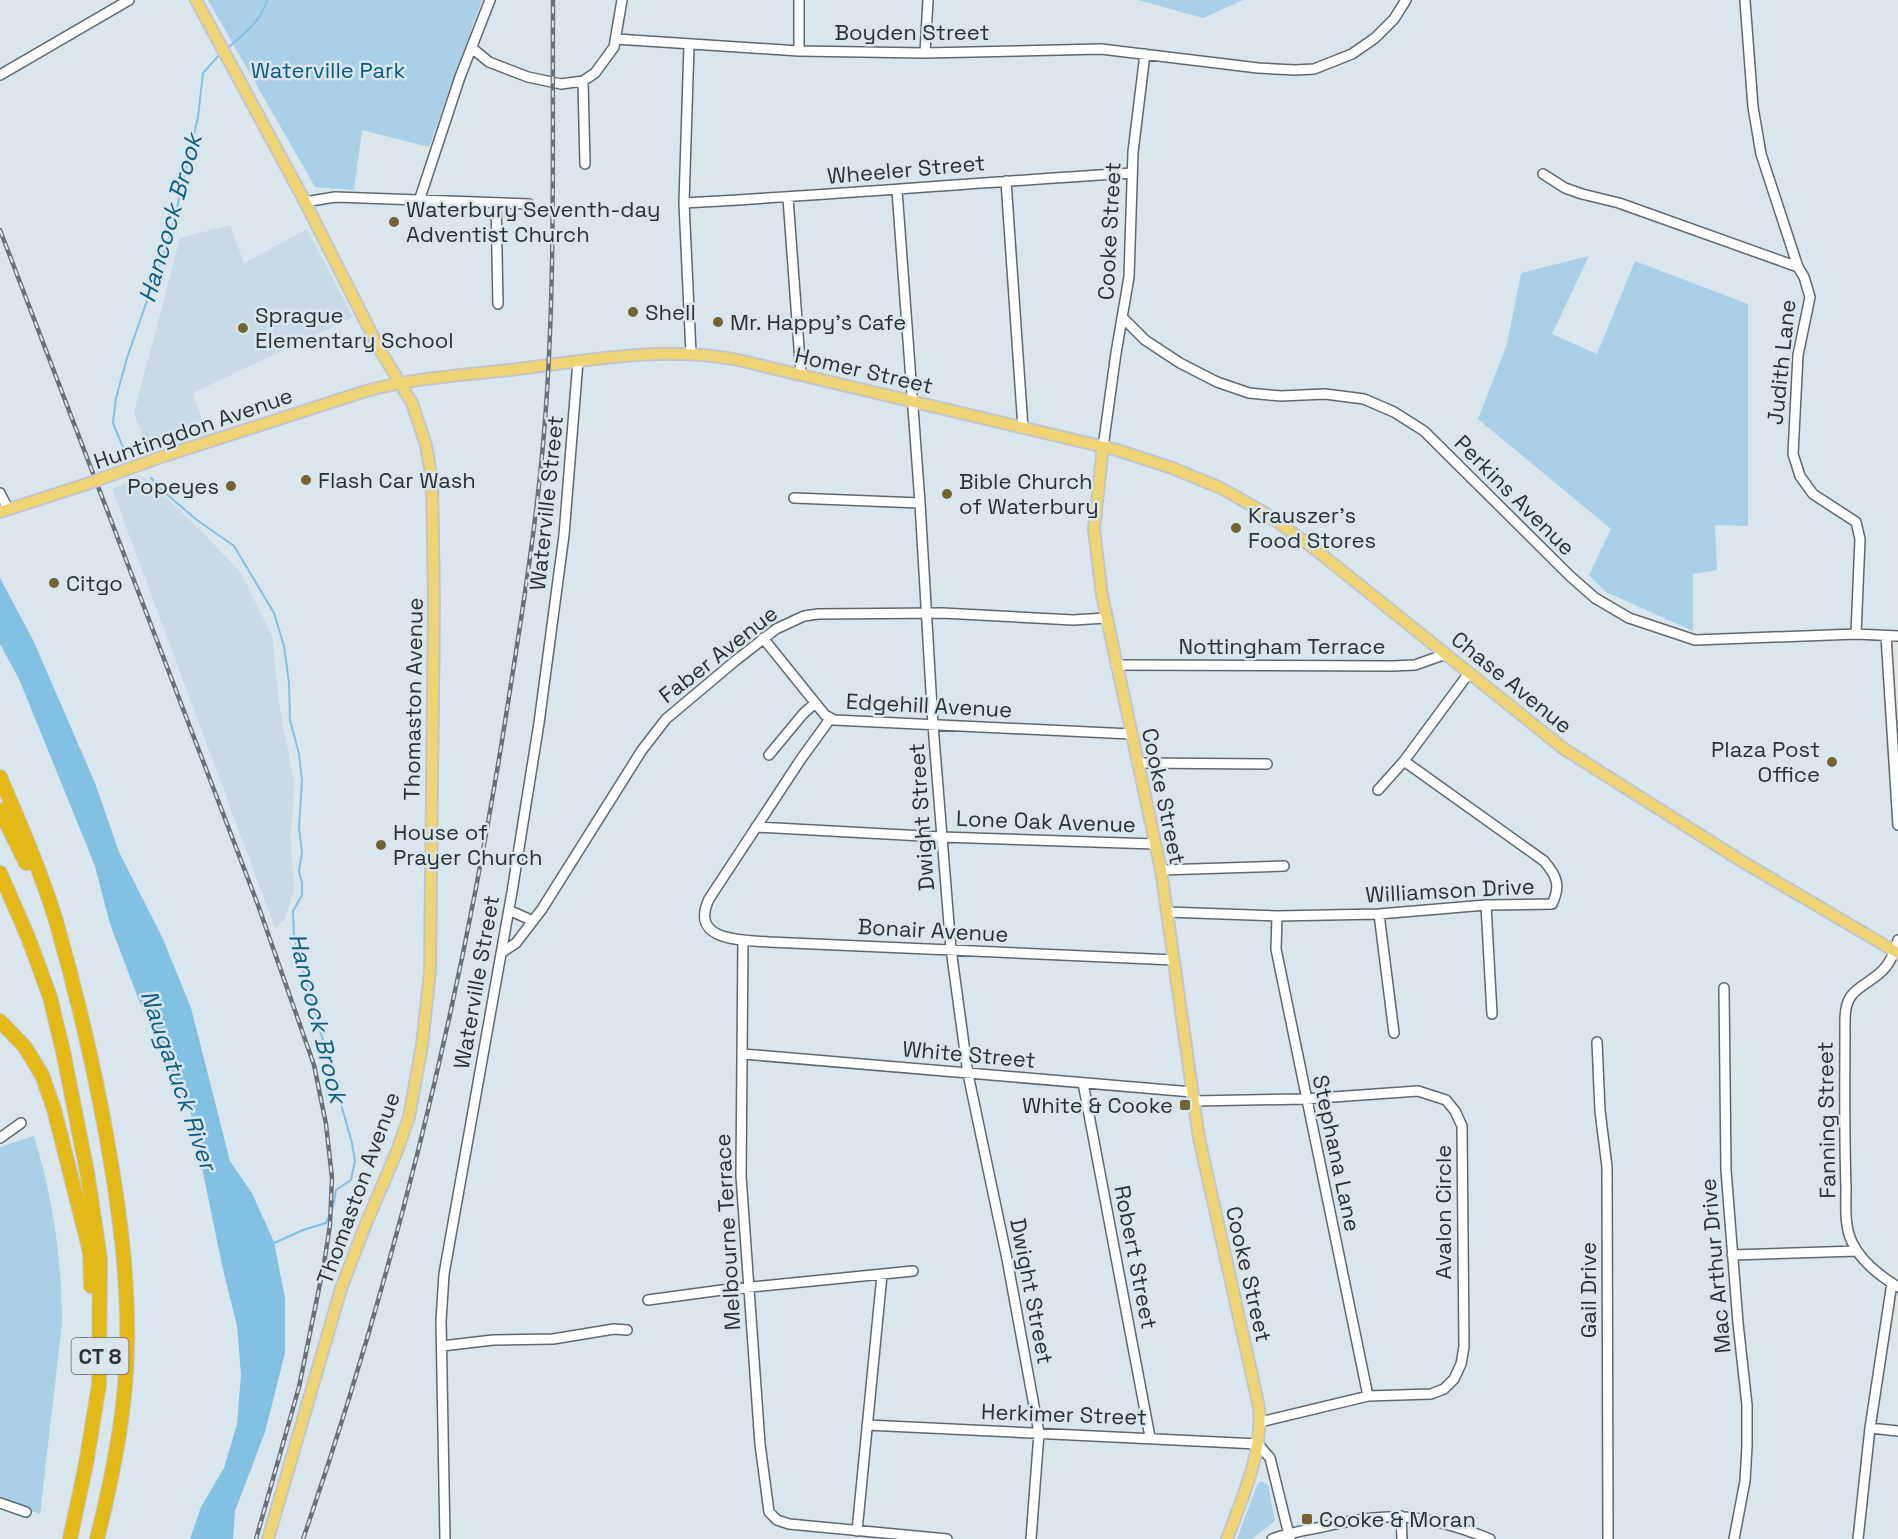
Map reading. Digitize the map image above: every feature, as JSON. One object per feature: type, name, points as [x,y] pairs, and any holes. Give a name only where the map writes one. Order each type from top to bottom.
[{"type":"highway","points":[[0,777],[29,846],[55,920],[74,988]]},
{"type":"highway","name":"CT 8","points":[[0,810],[20,848],[74,988],[93,1062],[117,1193],[125,1276],[127,1340],[123,1405],[97,1539]]},
{"type":"highway","name":"CT 8","points":[[0,873],[28,937],[50,997],[85,1161],[98,1247],[101,1322],[99,1385],[86,1464],[70,1539]]},
{"type":"highway","points":[[0,1021],[25,1047],[42,1075],[54,1108],[90,1252],[93,1385],[86,1464]]},
{"type":"main road","name":"Thomaston Avenue","points":[[196,0],[305,202],[380,350],[412,403],[430,460],[432,480],[430,971],[428,1008],[418,1074],[409,1117],[397,1151],[364,1226],[344,1282],[268,1539]]},
{"type":"main road","name":"Homer Street","points":[[400,382],[578,361],[650,354],[691,353],[801,375],[1103,447]]},
{"type":"main road","name":"Huntingdon Avenue","points":[[4,510],[174,453],[400,382]]},
{"type":"main road","name":"Cooke Street","points":[[1103,447],[1094,529],[1096,560],[1106,618],[1161,870],[1203,1157],[1255,1388],[1260,1422],[1258,1444],[1250,1475],[1227,1539]]},
{"type":"main road","name":"Chase Avenue","points":[[1103,447],[1193,475],[1251,504],[1311,546],[1536,728],[1582,761],[1752,867],[1896,952]]},
{"type":"street","points":[[0,75],[129,0]]},
{"type":"street","points":[[419,201],[460,76],[490,0]]},
{"type":"street","points":[[472,48],[489,62],[528,77],[561,84],[583,81],[599,69],[612,51],[622,0]]},
{"type":"street","points":[[799,0],[799,51]]},
{"type":"street","points":[[926,54],[928,0]]},
{"type":"street","name":"Boyden Street","points":[[616,39],[799,51],[926,54],[1101,49],[1258,68],[1295,70],[1314,69],[1352,54],[1375,38],[1394,20],[1406,0]]},
{"type":"street","name":"Judith Lane","points":[[1745,1],[1753,106],[1761,154],[1810,297],[1798,355],[1793,454],[1800,476],[1813,494],[1856,522],[1860,539],[1856,634]]},
{"type":"street","points":[[689,45],[684,203],[691,353]]},
{"type":"street","name":"Cooke Street","points":[[1103,447],[1130,267],[1132,173],[1145,54]]},
{"type":"street","points":[[583,81],[585,164]]},
{"type":"street","name":"Wheeler Street","points":[[684,203],[788,198],[1132,173]]},
{"type":"street","points":[[1543,174],[1565,188],[1619,203],[1798,267]]},
{"type":"street","points":[[1006,181],[1023,428]]},
{"type":"street","name":"Dwight Street","points":[[897,190],[920,503],[933,725],[951,949],[968,1074],[1007,1259],[1039,1433],[1031,1539]]},
{"type":"street","points":[[305,202],[335,197],[529,204]]},
{"type":"street","points":[[788,198],[801,375]]},
{"type":"street","points":[[496,203],[498,304]]},
{"type":"street","name":"Perkins Avenue","points":[[1123,318],[1145,340],[1180,363],[1217,382],[1249,393],[1281,396],[1325,394],[1364,399],[1394,412],[1424,432],[1595,598],[1629,618],[1695,640],[1856,634],[1898,636]]},
{"type":"street","name":"Waterville Street","points":[[445,1539],[441,1311],[446,1261],[509,910],[539,723],[563,543],[578,361]]},
{"type":"street","points":[[0,493],[4,510]]},
{"type":"street","points":[[794,498],[920,503]]},
{"type":"street","name":"Faber Avenue","points":[[501,953],[516,943],[533,921],[657,729],[676,710],[763,638],[789,621],[813,614],[927,613],[1073,620],[1106,618]]},
{"type":"street","points":[[1886,636],[1898,825]]},
{"type":"street","name":"Edgehill Avenue","points":[[763,638],[815,703],[830,718],[1131,734]]},
{"type":"street","name":"Nottingham Terrace","points":[[1116,665],[1392,666],[1416,665],[1446,654]]},
{"type":"street","points":[[1378,790],[1404,761],[1469,673]]},
{"type":"street","points":[[770,755],[803,714],[815,703]]},
{"type":"street","points":[[756,827],[830,718]]},
{"type":"street","name":"Williamson Drive","points":[[1167,912],[1277,916],[1379,914],[1486,905],[1552,904],[1557,893],[1555,873],[1544,861],[1404,761]]},
{"type":"street","points":[[1137,763],[1267,764]]},
{"type":"street","name":"Lone Oak Avenue","points":[[756,827],[942,837],[1155,844]]},
{"type":"street","name":"Bonair Avenue","points":[[756,827],[709,899],[705,914],[706,924],[711,930],[728,938],[1174,960]]},
{"type":"street","points":[[1161,870],[1284,866]]},
{"type":"street","points":[[1486,905],[1492,1014]]},
{"type":"street","points":[[509,910],[533,921]]},
{"type":"street","points":[[1379,914],[1394,1033]]},
{"type":"street","name":"Stephana Lane","points":[[1277,916],[1276,949],[1305,1099],[1368,1396]]},
{"type":"street","name":"Melbourne Terrace","points":[[743,940],[741,1176],[761,1463],[767,1505],[774,1518],[783,1523],[815,1527]]},
{"type":"street","name":"Fanning Street","points":[[1895,1285],[1875,1271],[1857,1251],[1849,1236],[1845,1010],[1853,993],[1882,971],[1896,952],[1898,940]]},
{"type":"street","name":"Mac Arthur Drive","points":[[1724,988],[1726,1170],[1747,1405],[1748,1446],[1745,1481],[1734,1539]]},
{"type":"street","name":"Gail Drive","points":[[1597,1042],[1600,1112],[1607,1167],[1608,1539]]},
{"type":"street","name":"White Street","points":[[743,1054],[1083,1083],[1193,1096]]},
{"type":"street","name":"Robert Street","points":[[1083,1083],[1150,1437]]},
{"type":"street","name":"Avalon Circle","points":[[1193,1096],[1305,1099],[1418,1091],[1446,1100],[1455,1111],[1462,1126],[1464,1347],[1461,1364],[1454,1379],[1444,1389],[1431,1394],[1368,1396],[1260,1422]]},
{"type":"street","points":[[0,1138],[21,1123]]},
{"type":"street","points":[[1732,1255],[1857,1251]]},
{"type":"street","points":[[648,1300],[748,1287],[913,1271]]},
{"type":"street","points":[[857,1531],[882,1275]]},
{"type":"street","points":[[1858,1539],[1870,1428],[1895,1285]]},
{"type":"street","points":[[442,1346],[486,1340],[553,1339],[614,1329],[627,1330]]},
{"type":"street","name":"Herkimer Street","points":[[867,1425],[1258,1444]]},
{"type":"street","points":[[1870,1428],[1898,1431]]},
{"type":"street","points":[[1258,1444],[1270,1458],[1290,1536]]},
{"type":"street","points":[[0,1503],[26,1512]]},
{"type":"street","points":[[1401,1516],[1402,1539]]},
{"type":"street","points":[[1272,1539],[1353,1520],[1401,1516],[1445,1522],[1490,1539]]},
{"type":"street","points":[[814,1539],[815,1527],[947,1539]]},
{"type":"shaded area","name":"Sprague Elementary School","points":[[230,225],[244,263],[307,229],[353,317],[193,393],[206,431],[148,450],[134,413],[180,238]]},
{"type":"shaded area","points":[[143,476],[241,573],[272,636],[280,710],[294,782],[291,838],[294,889],[285,919],[275,928],[112,489]]},
{"type":"green space","name":"Waterville Park","points":[[208,0],[482,0],[429,147],[362,130],[354,190],[315,187]]},
{"type":"green space","points":[[1138,0],[1243,0],[1203,18]]},
{"type":"green space","points":[[1589,256],[1552,334],[1597,354],[1635,261],[1748,304],[1748,526],[1715,525],[1717,570],[1693,574],[1693,631],[1606,592],[1589,575],[1611,529],[1478,419],[1507,344],[1521,273]]},
{"type":"green space","points":[[34,1136],[55,1229],[62,1324],[40,1514],[0,1500],[0,1147]]},
{"type":"green space","points":[[1261,1481],[1268,1485],[1275,1521],[1252,1539],[1237,1539],[1257,1485]]},
{"type":"water","name":"Naugatuck River","points":[[0,578],[34,642],[95,783],[119,852],[163,939],[191,1008],[230,1161],[252,1193],[274,1242],[285,1298],[285,1353],[265,1432],[235,1511],[233,1539],[190,1539],[201,1507],[224,1468],[237,1424],[241,1375],[237,1326],[191,1114],[138,998],[110,924],[95,866],[19,679],[0,644]]},
{"type":"waterway","name":"Hancock Brook","points":[[225,50],[256,22],[267,0]]},
{"type":"waterway","name":"Hancock Brook","points":[[128,452],[122,445],[113,423],[116,398],[127,358],[172,229],[198,117],[203,73],[221,53]]},
{"type":"waterway","name":"Hancock Brook","points":[[151,478],[197,520],[234,546],[274,613],[284,646],[289,683],[290,720],[299,754],[302,780],[299,828],[302,852],[299,871],[302,895],[293,911],[294,938],[352,1143],[355,1161],[351,1180],[336,1190],[333,1207],[326,1223],[303,1230],[272,1244]]},
{"type":"railway","points":[[303,1539],[367,1338],[422,1135],[468,930],[505,722],[537,506],[548,379],[553,216],[553,0]]},
{"type":"railway","points":[[0,230],[258,905],[314,1065],[326,1124],[332,1178],[330,1225],[324,1264],[299,1387],[256,1539]]},
{"type":"place","name":"Waterbury Seventh-day Adventist Church","points":[[394,222]]},
{"type":"place","name":"Shell","points":[[633,312]]},
{"type":"place","name":"Mr. Happy's Cafe","points":[[718,322]]},
{"type":"place","name":"Sprague Elementary School","points":[[243,328]]},
{"type":"place","name":"Flash Car Wash","points":[[306,480]]},
{"type":"place","name":"Popeyes","points":[[231,486]]},
{"type":"place","name":"Bible Church of Waterbury","points":[[947,494]]},
{"type":"place","name":"Krauszer's Food Stores","points":[[1236,528]]},
{"type":"place","name":"Citgo","points":[[54,583]]},
{"type":"place","name":"Plaza Post Office","points":[[1832,762]]},
{"type":"place","name":"House of Prayer Church","points":[[381,845]]},
{"type":"place","name":"White & Cooke","points":[[1185,1105]]},
{"type":"place","name":"Cooke & Moran","points":[[1307,1519]]}]
